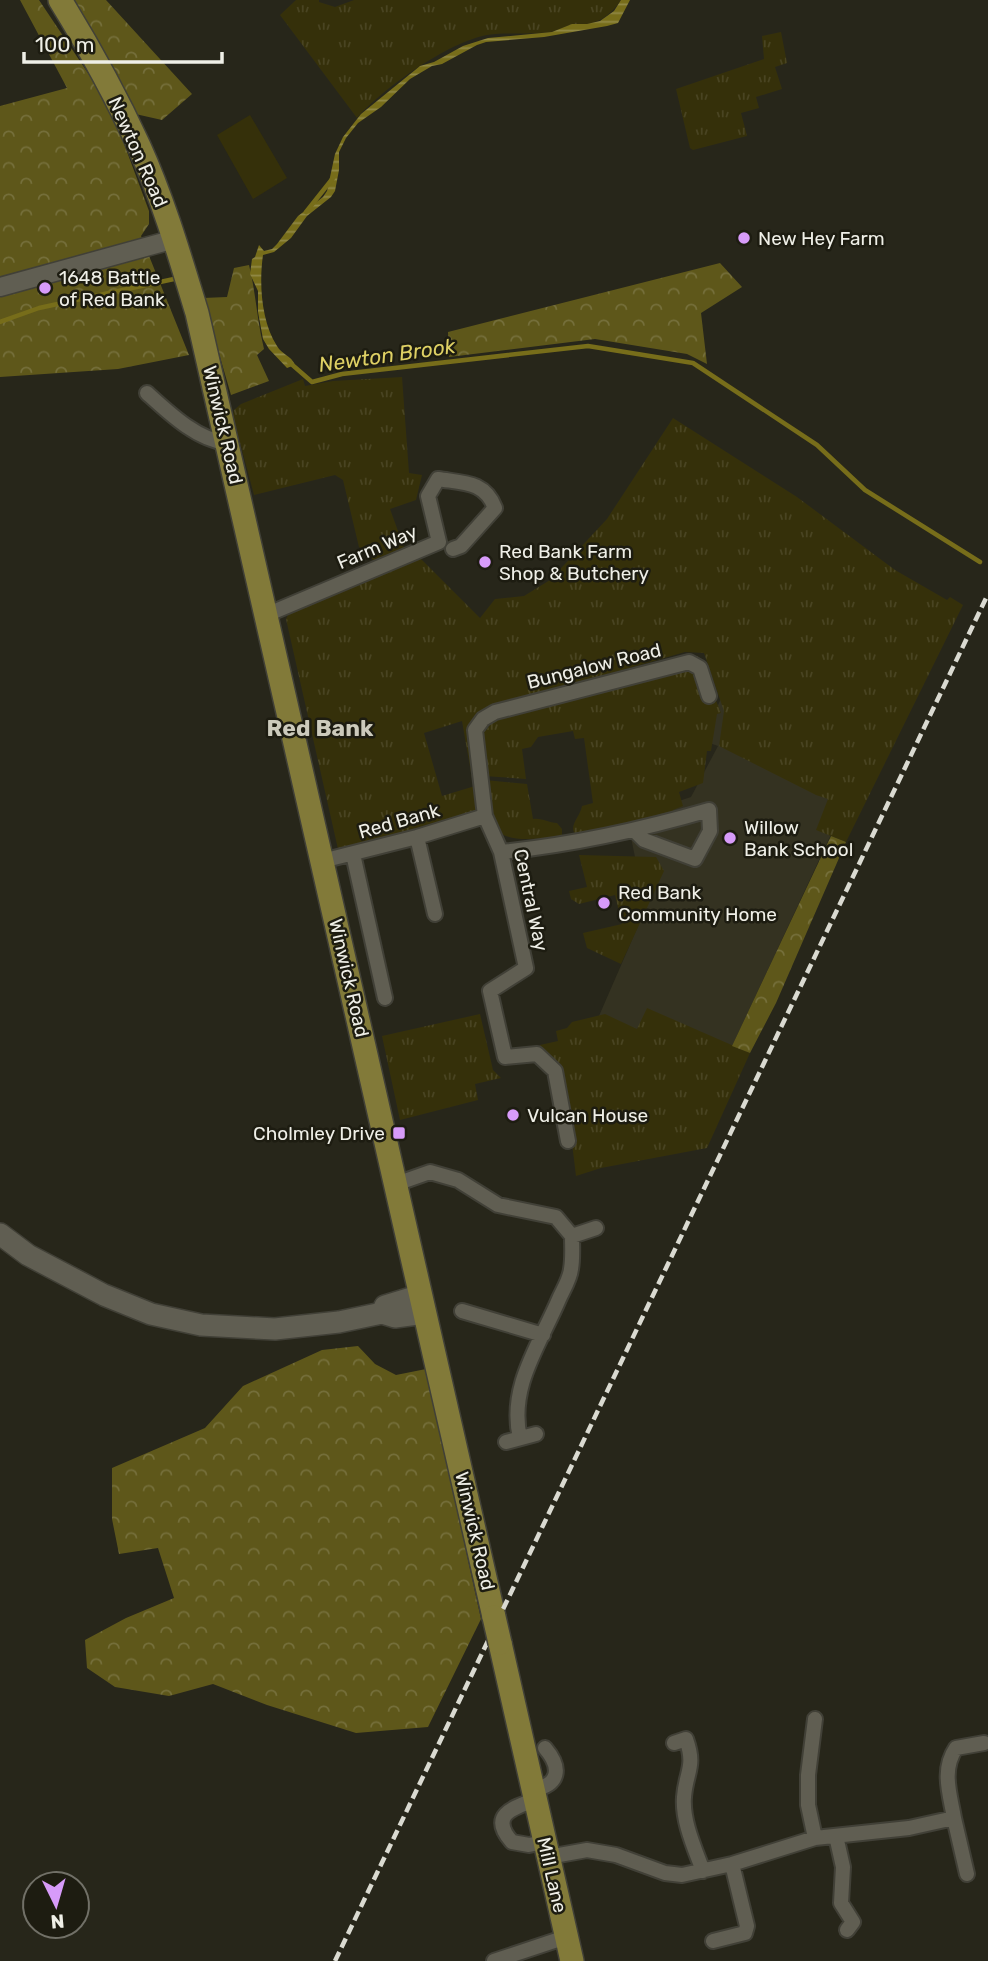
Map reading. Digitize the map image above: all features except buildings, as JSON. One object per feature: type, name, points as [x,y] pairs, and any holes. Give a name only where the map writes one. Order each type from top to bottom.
[{"type":"main road","name":"Newton Road","points":[[60,0],[104,76],[139,147],[175,239],[197,313]]},
{"type":"main road","name":"Winwick Road","points":[[197,313],[500,1643]]},
{"type":"main road","points":[[0,1234],[28,1255],[104,1295],[151,1314],[201,1325],[275,1329],[339,1322],[382,1313],[386,1306],[423,1304]]},
{"type":"main road","name":"Mill Lane","points":[[500,1643],[572,1961]]},
{"type":"street","points":[[0,287],[175,239]]},
{"type":"street","points":[[147,393],[205,437],[227,443]]},
{"type":"street","name":"Farm Way","points":[[266,615],[439,542],[428,496],[438,479],[463,482],[483,489],[491,497],[495,508],[461,546],[453,549]]},
{"type":"street","name":"Bungalow Road","points":[[485,816],[475,730],[483,719],[495,712],[689,662],[700,668],[709,696]]},
{"type":"street","points":[[501,852],[534,849],[635,831],[709,810],[710,831],[695,859],[644,840],[635,831]]},
{"type":"street","name":"Red Bank","points":[[323,861],[485,816]]},
{"type":"street","name":"Central Way","points":[[485,816],[501,852],[526,968],[490,990],[505,1057],[537,1054],[555,1070],[568,1141]]},
{"type":"street","points":[[417,837],[435,914]]},
{"type":"street","points":[[353,854],[384,998]]},
{"type":"street","points":[[396,1184],[430,1172],[458,1180],[498,1205],[556,1217],[572,1236],[571,1270],[543,1335],[530,1356],[518,1399],[513,1440],[536,1434]]},
{"type":"street","points":[[572,1236],[596,1228]]},
{"type":"street","points":[[462,1311],[543,1335]]},
{"type":"street","points":[[815,1718],[808,1775],[808,1804],[815,1838]]},
{"type":"street","points":[[683,1738],[691,1755],[684,1798],[686,1816],[703,1871]]},
{"type":"street","points":[[967,1874],[947,1778],[948,1759],[951,1745],[984,1743]]},
{"type":"street","points":[[545,1748],[555,1764],[555,1776],[548,1786],[505,1813],[503,1827],[512,1842],[546,1850],[587,1850],[616,1855],[664,1873],[682,1875],[703,1871],[815,1838],[909,1828],[954,1818]]},
{"type":"street","points":[[836,1836],[843,1867],[841,1903],[853,1923]]},
{"type":"street","points":[[713,1941],[744,1933],[752,1927],[732,1864]]},
{"type":"street","points":[[494,1961],[566,1937]]},
{"type":"shaded area","points":[[621,0],[630,0],[618,23],[544,37],[486,42],[442,64],[432,66],[410,79],[381,107],[358,123],[339,152],[339,170],[335,191],[331,197],[307,216],[291,238],[274,252],[263,255],[261,290],[264,314],[277,346],[295,365],[287,368],[263,339],[258,312],[258,291],[250,274],[252,259],[259,245],[264,251],[272,249],[298,216],[323,197],[327,191],[335,154],[343,137],[361,114],[420,66],[434,62],[463,46],[488,38],[552,32],[572,24],[600,21],[614,11]]},
{"type":"shaded area","name":"Willow Bank School","points":[[801,534],[841,813],[685,1147],[582,1055],[639,924],[660,866],[656,858],[635,857],[627,818],[691,797],[718,746],[701,740]]},
{"type":"green space","points":[[20,0],[39,0],[110,106],[149,211],[149,224],[141,236],[189,355],[118,369],[0,377],[0,106],[67,88]]},
{"type":"green space","points":[[71,0],[106,0],[192,94],[162,120],[131,113]]},
{"type":"green space","points":[[296,0],[319,0],[335,7],[354,0],[621,0],[607,16],[592,23],[573,24],[551,32],[487,35],[471,39],[417,68],[382,94],[357,118],[280,15]]},
{"type":"green space","points":[[781,32],[787,63],[775,67],[782,89],[756,97],[759,108],[741,113],[747,136],[693,150],[690,148],[676,89],[764,59],[762,36]]},
{"type":"green space","points":[[250,115],[287,178],[253,199],[217,135]]},
{"type":"green space","points":[[720,263],[742,287],[701,313],[707,364],[687,354],[595,339],[449,357],[448,332]]},
{"type":"green space","points":[[249,265],[264,349],[257,355],[269,381],[231,395],[203,298],[227,297],[234,268]]},
{"type":"green space","points":[[402,377],[409,473],[422,475],[416,500],[390,509],[406,553],[378,564],[359,547],[343,480],[335,475],[254,495],[233,416],[234,410],[241,404],[303,379],[305,386],[333,381]]},
{"type":"green space","points":[[673,418],[797,497],[895,570],[947,600],[950,597],[963,605],[846,842],[816,830],[828,799],[719,746],[724,711],[704,653],[685,652],[487,709],[472,721],[477,777],[472,778],[462,721],[424,733],[442,796],[475,786],[477,808],[474,813],[338,849],[286,619],[288,615],[420,558],[480,618],[495,599],[524,596],[550,580],[607,519]]},
{"type":"green space","points":[[698,656],[721,713],[717,714],[711,751],[707,751],[703,783],[679,792],[683,806],[673,810],[674,813],[579,838],[573,830],[574,823],[582,806],[593,803],[584,738],[575,739],[573,731],[538,737],[531,747],[522,749],[526,779],[484,776],[483,734],[497,716],[558,691]]},
{"type":"green space","points":[[485,780],[527,784],[533,819],[557,823],[562,829],[562,835],[551,840],[515,838],[497,831],[492,824]]},
{"type":"green space","points":[[831,836],[846,842],[776,1003],[750,1053],[732,1046]]},
{"type":"green space","points":[[579,855],[656,857],[664,871],[621,964],[587,948],[583,933],[622,924],[615,895],[579,904],[571,899],[569,891],[587,887]]},
{"type":"green space","points":[[647,1008],[750,1053],[707,1148],[601,1168],[576,1176],[572,1143],[555,1066],[544,1068],[540,1045],[558,1041],[556,1031],[567,1028],[572,1022],[605,1014],[637,1029]]},
{"type":"green space","points":[[480,1014],[493,1070],[501,1078],[475,1084],[478,1100],[400,1120],[382,1036]]},
{"type":"green space","points":[[358,1346],[375,1364],[396,1375],[426,1369],[481,1619],[428,1727],[356,1733],[267,1705],[213,1684],[169,1696],[115,1687],[87,1668],[85,1640],[126,1618],[174,1598],[158,1548],[119,1554],[112,1519],[112,1468],[205,1428],[243,1386],[322,1350]]},
{"type":"waterway","name":"Newton Brook","points":[[306,212],[333,178]]},
{"type":"waterway","name":"Newton Brook","points":[[0,322],[39,308],[174,279]]},
{"type":"waterway","name":"Newton Brook","points":[[289,362],[312,382],[342,374],[588,346],[693,363],[817,445],[865,490],[980,562]]},
{"type":"railway","points":[[335,1961],[988,594]]},
{"type":"place","name":"New Hey Farm","points":[[744,238]]},
{"type":"place","name":"1648 Battle of Red Bank","points":[[45,288]]},
{"type":"place","name":"Red Bank Farm Shop & Butchery","points":[[485,562]]},
{"type":"place","name":"Willow Bank School","points":[[730,838]]},
{"type":"place","name":"Red Bank Community Home","points":[[604,903]]},
{"type":"place","name":"Vulcan House","points":[[513,1115]]},
{"type":"place","name":"Cholmley Drive","points":[[399,1133]]},
{"type":"district","name":"Red Bank","points":[[320,728]]}]
